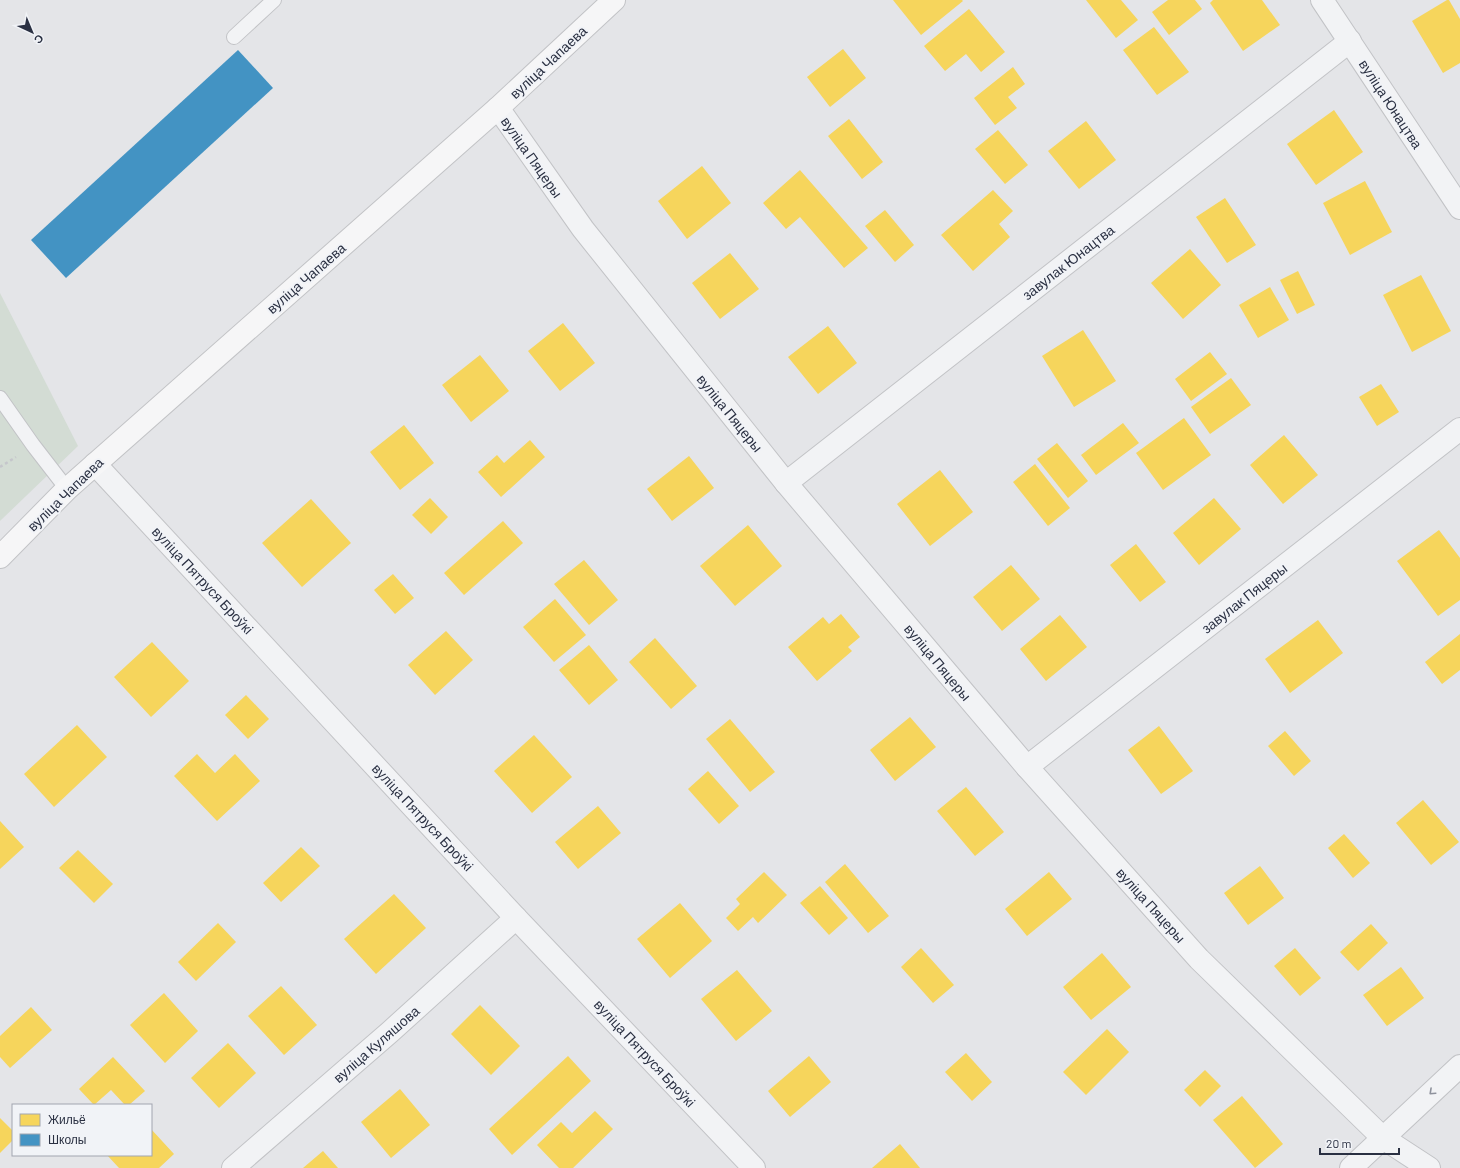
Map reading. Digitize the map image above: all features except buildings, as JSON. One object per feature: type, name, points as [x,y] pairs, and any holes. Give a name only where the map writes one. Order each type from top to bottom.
[{"type":"main road","name":"вуліца Чапаева","points":[[0,557],[67,489],[498,108],[614,0]]},
{"type":"street","name":"вуліца Юнацтва","points":[[1322,0],[1460,208]]},
{"type":"street","name":"завулак Юнацтва","points":[[786,483],[1350,41]]},
{"type":"street","name":"вуліца Пяцеры","points":[[498,108],[583,229],[786,483],[1028,767],[1199,959],[1383,1138],[1429,1168]]},
{"type":"street","name":"завулак Пяцеры","points":[[1028,767],[1460,429]]},
{"type":"street","name":"вуліца Пятруся Броўкі","points":[[95,464],[516,918],[754,1168]]},
{"type":"street","name":"вуліца Куляшова","points":[[233,1168],[390,1032],[516,918]]},
{"type":"street","points":[[1351,1168],[1460,1066]]},
{"type":"lane","points":[[234,37],[274,0]]},
{"type":"lane","points":[[0,398],[33,445],[67,489]]},
{"type":"shaded area","points":[[0,293],[78,446],[0,521]]}]
